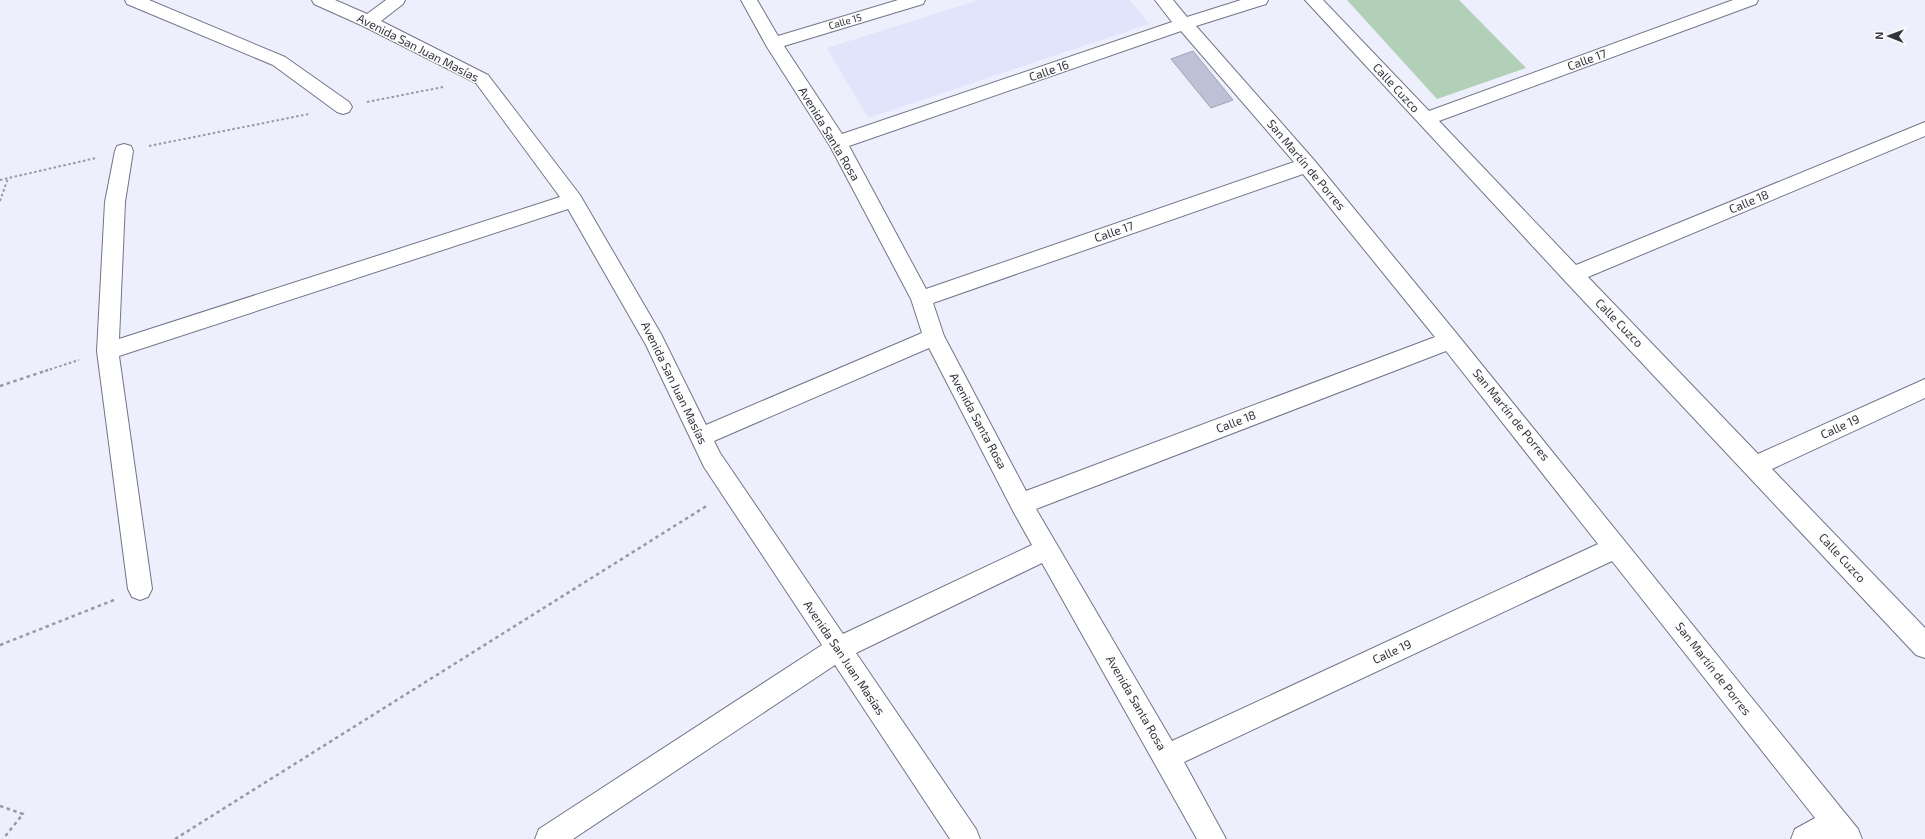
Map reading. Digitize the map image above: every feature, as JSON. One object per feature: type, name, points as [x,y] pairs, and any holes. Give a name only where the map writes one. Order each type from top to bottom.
[{"type":"street","points":[[133,0],[279,61],[343,107]]},
{"type":"street","name":"Avenida San Juan Masías","points":[[320,0],[369,22],[482,79],[573,200],[654,340],[712,460],[966,839]]},
{"type":"street","points":[[369,22],[396,0]]},
{"type":"street","name":"Avenida Santa Rosa","points":[[749,0],[773,43],[838,143],[922,299],[934,337],[1021,504],[1167,757],[1212,839]]},
{"type":"street","name":"Calle 15","points":[[773,43],[917,0]]},
{"type":"street","name":"San Martín de Porres","points":[[1163,0],[1307,165],[1450,340],[1841,830]]},
{"type":"street","name":"Calle 16","points":[[838,143],[1184,24],[1260,0]]},
{"type":"street","name":"Calle Cuzco","points":[[1313,0],[1925,646]]},
{"type":"street","name":"Calle 17","points":[[1425,119],[1750,0]]},
{"type":"street","name":"Calle 18","points":[[1572,275],[1925,129]]},
{"type":"street","points":[[124,151],[115,202],[108,351],[140,589]]},
{"type":"street","name":"Calle 17","points":[[922,299],[1307,165]]},
{"type":"street","points":[[108,351],[573,200]]},
{"type":"street","points":[[701,437],[934,337]]},
{"type":"street","name":"Calle 18","points":[[1021,504],[1450,340]]},
{"type":"street","name":"Calle 19","points":[[1756,466],[1925,388]]},
{"type":"street","name":"Calle 19","points":[[1167,757],[1616,547]]},
{"type":"street","points":[[549,839],[838,649],[1047,549]]},
{"type":"street","points":[[1805,839],[1841,830]]},
{"type":"path","points":[[0,180],[124,151],[482,79]]},
{"type":"path","points":[[0,201],[8,178]]},
{"type":"path","points":[[0,386],[108,351]]},
{"type":"path","points":[[175,839],[732,490]]},
{"type":"path","points":[[0,645],[140,589]]},
{"type":"path","points":[[0,806],[23,814],[3,839]]},
{"type":"shaded area","points":[[979,0],[1130,0],[1149,24],[868,118],[827,48]]},
{"type":"green space","points":[[1347,0],[1459,0],[1526,68],[1437,99]]},
{"type":"building","points":[[1193,51],[1233,100],[1211,108],[1171,59]]}]
